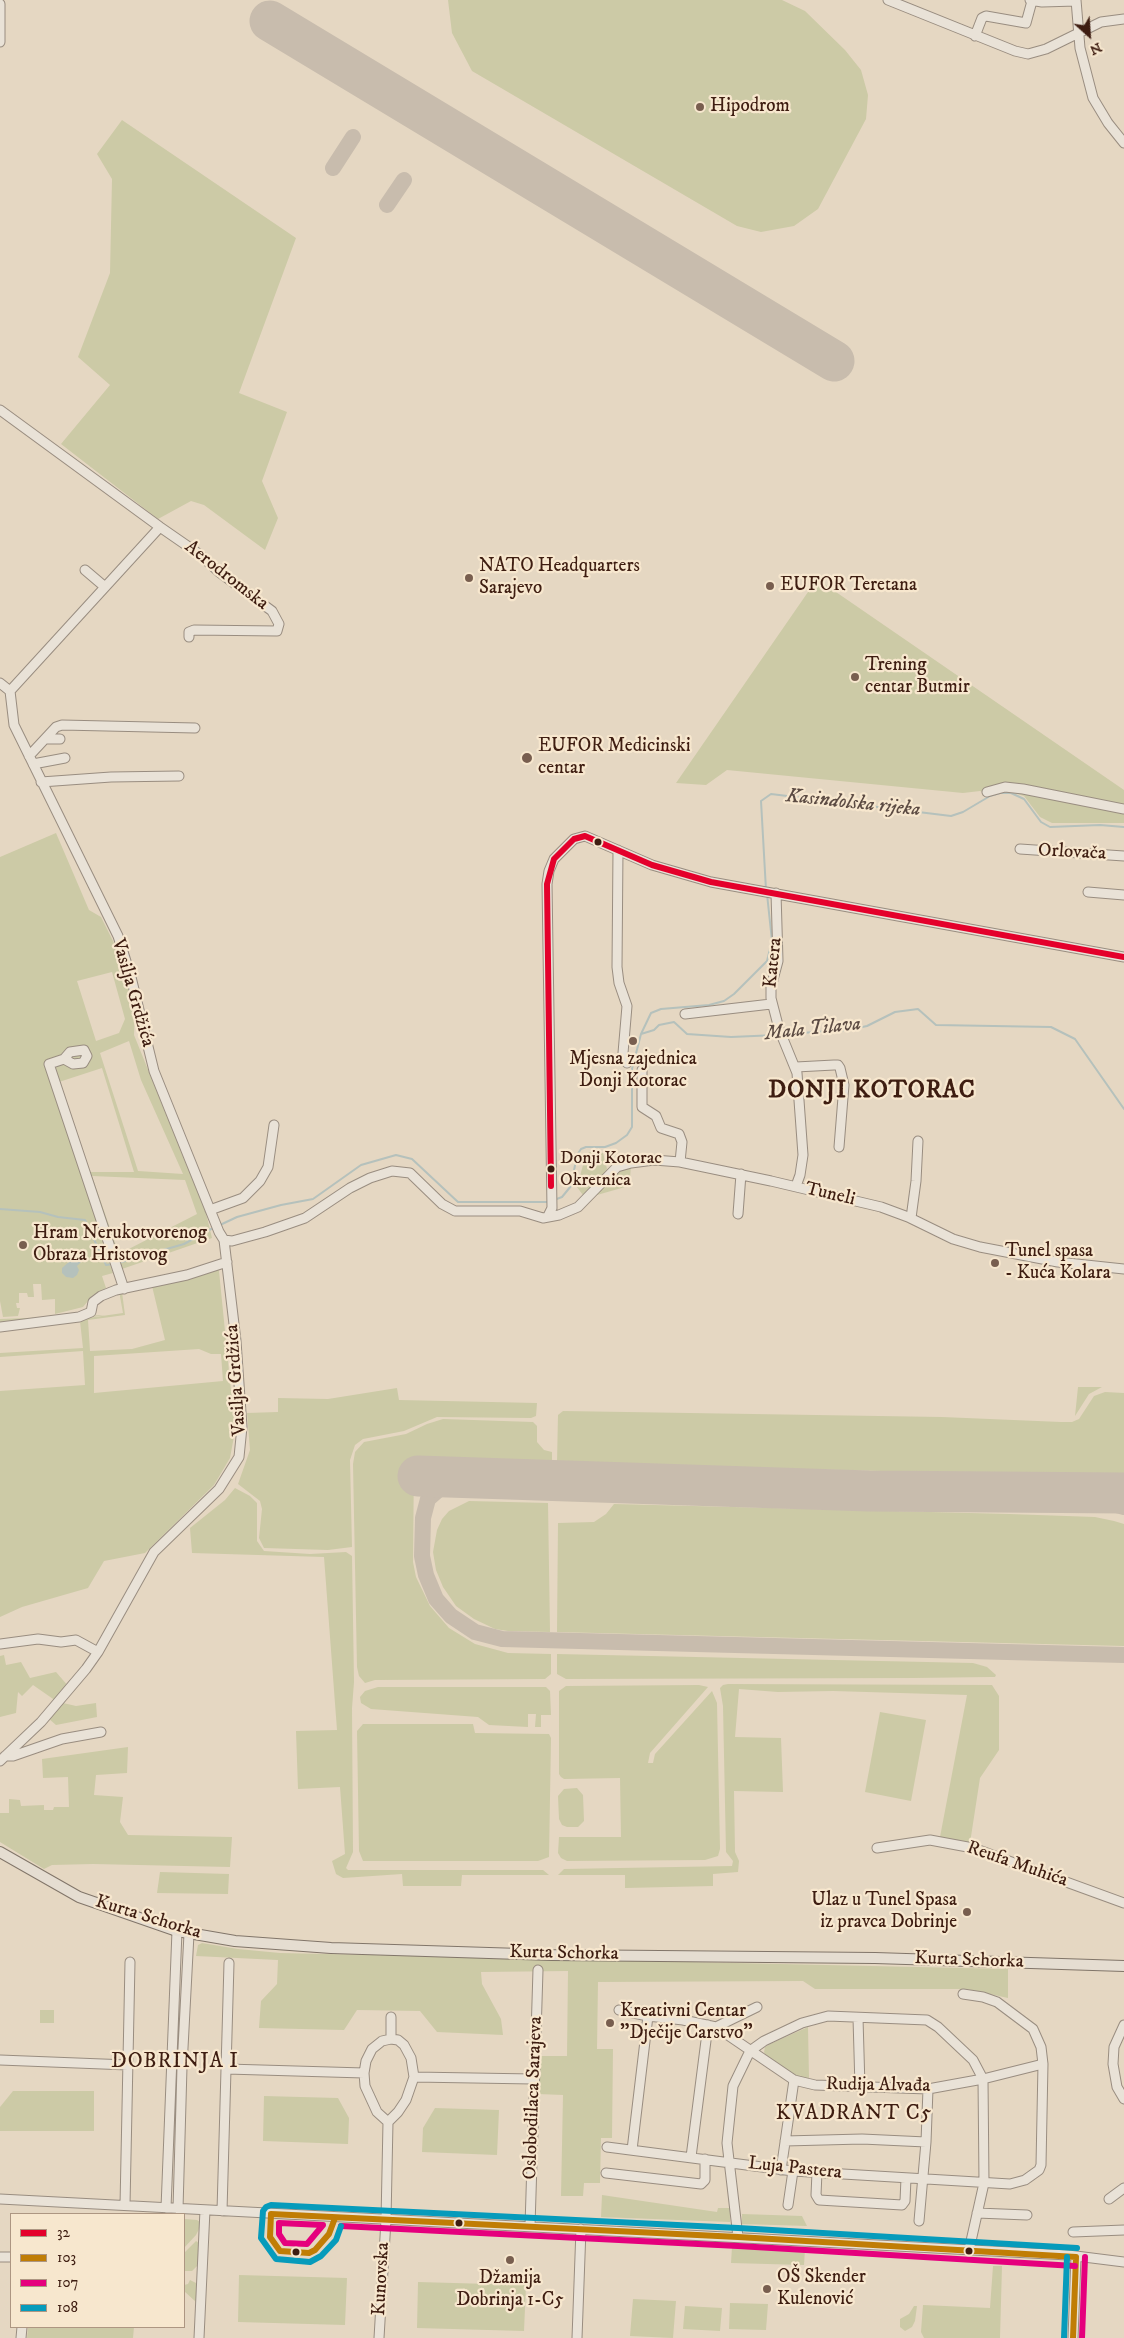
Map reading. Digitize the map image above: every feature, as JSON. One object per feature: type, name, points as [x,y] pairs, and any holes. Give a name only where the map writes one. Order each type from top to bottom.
[{"type":"main road","name":"Kurta Schorka","points":[[0,1852],[79,1897],[178,1931],[235,1941],[341,1948],[552,1955],[875,1958],[1124,1966]]},
{"type":"street","points":[[888,0],[975,36],[1028,54],[1046,49],[1101,22],[1124,20]]},
{"type":"street","points":[[975,36],[982,18],[986,16],[1022,24],[1026,23],[1031,0],[1076,1],[1077,34],[1093,98],[1103,116],[1124,143]]},
{"type":"street","points":[[0,4],[0,42]]},
{"type":"street","name":"Aerodromska","points":[[0,410],[200,554],[219,572],[272,611],[279,624],[277,631],[194,630],[189,632],[190,637]]},
{"type":"street","points":[[0,682],[10,691],[160,527]]},
{"type":"street","points":[[85,570],[105,587]]},
{"type":"street","name":"Vasilja Grdžića","points":[[2,1759],[47,1714],[98,1652],[154,1552],[219,1489],[239,1457],[242,1426],[227,1262],[221,1236],[154,1071],[131,978],[118,936],[41,782],[12,719],[10,691]]},
{"type":"street","points":[[31,760],[45,739],[56,727],[62,725],[195,728]]},
{"type":"street","points":[[45,739],[60,738]]},
{"type":"street","points":[[31,760],[65,758]]},
{"type":"street","points":[[41,782],[111,777],[179,776]]},
{"type":"street","points":[[987,792],[1005,788],[1023,789],[1124,810]]},
{"type":"street","points":[[221,1236],[232,1241],[304,1218],[350,1188],[370,1178],[392,1171],[410,1173],[442,1204],[455,1211],[520,1212],[543,1218],[550,1212],[552,1195],[547,884],[549,871],[554,859],[574,839],[580,837],[590,837],[652,865],[681,874],[1124,956]]},
{"type":"street","points":[[618,850],[617,967],[619,983],[627,1006],[623,1053],[627,1064]]},
{"type":"street","name":"Orlovača","points":[[1020,850],[1124,856]]},
{"type":"street","name":"Katera","points":[[773,892],[778,960],[771,988],[771,1004],[796,1068],[803,1155],[796,1186]]},
{"type":"street","points":[[1088,892],[1124,895]]},
{"type":"street","name":"Katera","points":[[684,1014],[771,1004]]},
{"type":"street","points":[[64,1059],[49,1064],[124,1289]]},
{"type":"street","points":[[796,1068],[838,1065],[840,1068],[844,1085],[840,1147]]},
{"type":"street","points":[[642,1070],[642,1107],[656,1116],[661,1128],[679,1134],[682,1142],[680,1162]]},
{"type":"street","points":[[211,1212],[243,1198],[260,1181],[268,1167],[274,1125]]},
{"type":"street","points":[[911,1218],[916,1182],[918,1141]]},
{"type":"street","name":"Tuneli","points":[[550,1212],[559,1216],[578,1207],[617,1168],[648,1160],[680,1162],[796,1186],[881,1207],[911,1218],[953,1239],[980,1247],[1058,1262],[1124,1269]]},
{"type":"street","points":[[738,1214],[741,1174]]},
{"type":"street","points":[[1,1327],[79,1317],[92,1312],[93,1302],[96,1298],[124,1289],[187,1275],[227,1262]]},
{"type":"street","points":[[0,1644],[38,1639],[62,1642],[76,1640],[98,1652]]},
{"type":"street","name":"Vasilja Grdžića","points":[[2,1759],[62,1739],[100,1732]]},
{"type":"street","name":"Reufa Muhića","points":[[877,1848],[930,1840],[973,1848],[1124,1903]]},
{"type":"street","points":[[166,2208],[178,1931]]},
{"type":"street","points":[[178,2209],[189,1934]]},
{"type":"street","points":[[125,2205],[130,1962]]},
{"type":"street","points":[[222,2211],[229,1963]]},
{"type":"street","name":"Oslobodilaca Sarajeva","points":[[530,2226],[533,2079],[538,1970]]},
{"type":"street","points":[[963,1994],[983,1997],[997,2002],[1024,2021],[1038,2037],[1043,2064]]},
{"type":"street","points":[[619,2010],[712,2026],[757,2007]]},
{"type":"street","points":[[632,2150],[648,2016]]},
{"type":"street","points":[[738,2237],[727,2143],[730,2099],[737,2076],[750,2051],[764,2041],[802,2023],[828,2016],[927,2020],[938,2027],[973,2060],[982,2079],[984,2183],[969,2250]]},
{"type":"street","points":[[391,2038],[392,2017]]},
{"type":"street","points":[[858,2018],[860,2087]]},
{"type":"street","points":[[1124,2025],[1114,2047],[1113,2064],[1117,2088],[1124,2099]]},
{"type":"street","points":[[691,2157],[712,2026]]},
{"type":"street","name":"Rudija Alvađa","points":[[712,2026],[794,2080],[815,2085],[928,2089],[982,2079],[1043,2064]]},
{"type":"street","points":[[391,2038],[398,2040],[404,2045],[411,2058],[414,2077],[406,2100],[388,2122],[377,2112],[365,2086],[364,2074],[366,2061],[372,2049],[382,2041],[391,2038]]},
{"type":"street","points":[[0,2060],[128,2065]]},
{"type":"street","name":"Luja Pastera","points":[[607,2147],[781,2170],[1010,2184],[1025,2180],[1039,2170],[1041,2165],[1043,2064]]},
{"type":"street","points":[[227,2069],[364,2074]]},
{"type":"street","points":[[414,2077],[533,2079]]},
{"type":"street","points":[[781,2170],[794,2080]]},
{"type":"street","points":[[919,2221],[924,2179],[928,2089]]},
{"type":"street","name":"Kunovska","points":[[379,2338],[386,2220],[388,2122]]},
{"type":"street","points":[[785,2140],[862,2139],[926,2142]]},
{"type":"street","points":[[606,2173],[701,2184],[705,2180],[705,2159]]},
{"type":"street","points":[[788,2206],[793,2171]]},
{"type":"street","points":[[816,2172],[816,2195],[819,2200],[902,2205],[905,2201],[906,2178]]},
{"type":"street","points":[[1109,2199],[1124,2188]]},
{"type":"street","points":[[2,2199],[738,2237],[1076,2256],[1124,2262]]},
{"type":"street","points":[[199,2338],[205,2210]]},
{"type":"street","points":[[977,2214],[1027,2215]]},
{"type":"street","points":[[576,2338],[581,2229]]},
{"type":"street","points":[[1073,2232],[1124,2230]]},
{"type":"street","points":[[1074,2338],[1076,2256]]},
{"type":"shaded area","name":"Hipodrom","points":[[448,0],[782,0],[805,11],[845,50],[861,70],[868,95],[866,119],[818,209],[794,226],[761,232],[737,226],[472,71],[452,33]]},
{"type":"shaded area","points":[[122,120],[296,238],[239,393],[287,412],[262,481],[278,518],[265,550],[204,505],[191,501],[158,519],[61,444],[110,385],[78,357],[110,273],[112,179],[97,154]]},
{"type":"shaded area","name":"Trening centar Butmir","points":[[817,579],[1124,790],[1124,823],[1052,823],[1040,817],[1024,796],[1008,791],[988,794],[980,791],[963,793],[727,770],[706,785],[676,783]]},
{"type":"shaded area","points":[[56,833],[89,910],[101,917],[120,955],[135,1010],[134,1035],[206,1213],[212,1238],[122,1269],[117,1258],[108,1259],[113,1273],[102,1276],[106,1288],[93,1295],[83,1307],[55,1314],[55,1299],[42,1300],[41,1284],[33,1284],[34,1297],[28,1297],[27,1293],[19,1293],[19,1303],[16,1303],[17,1308],[20,1308],[18,1316],[3,1317],[0,1301],[0,857]],"holes":[[[112,972],[125,1019],[119,1033],[96,1041],[77,981]],[[129,1041],[141,1080],[183,1174],[138,1171],[100,1053]],[[102,1068],[134,1172],[88,1172],[59,1082]],[[92,1176],[185,1180],[197,1214],[119,1254]]]},
{"type":"shaded area","points":[[590,1152],[603,1153],[607,1169],[585,1198],[577,1187],[586,1154]]},
{"type":"shaded area","points":[[631,1165],[630,1179],[632,1185],[597,1195],[597,1191],[612,1173]]},
{"type":"shaded area","points":[[75,1252],[81,1253],[83,1260],[77,1266],[79,1270],[77,1275],[73,1278],[66,1277],[62,1273],[62,1268],[70,1261],[71,1255]]},
{"type":"shaded area","points":[[216,1267],[219,1271],[235,1431],[230,1458],[214,1485],[145,1553],[104,1561],[88,1588],[22,1607],[0,1617],[0,1391],[85,1385],[83,1351],[0,1357],[0,1353],[83,1348],[80,1321],[0,1331],[0,1319],[105,1315],[74,1320],[123,1313],[119,1291]],"holes":[[[152,1286],[165,1340],[132,1349],[90,1351],[88,1320],[125,1315],[122,1292]],[[199,1349],[211,1354],[221,1354],[223,1381],[94,1393],[94,1356]]]},
{"type":"shaded area","points":[[1078,1387],[1102,1387],[1089,1394],[1075,1416]]},
{"type":"shaded area","points":[[397,1388],[399,1400],[537,1403],[536,1416],[531,1418],[437,1417],[404,1431],[363,1439],[355,1445],[350,1460],[352,1547],[328,1550],[264,1548],[259,1538],[262,1509],[260,1501],[238,1484],[250,1450],[247,1413],[278,1412],[278,1398],[328,1399]]},
{"type":"shaded area","points":[[1105,1392],[1124,1393],[1124,1477],[557,1463],[558,1415],[563,1411],[942,1417],[1072,1422],[1079,1419],[1094,1396]]},
{"type":"shaded area","points":[[443,1419],[533,1422],[537,1426],[537,1442],[544,1450],[552,1452],[552,1462],[414,1460],[413,1562],[416,1577],[430,1606],[449,1628],[475,1644],[508,1653],[551,1654],[551,1674],[545,1679],[375,1680],[365,1683],[359,1676],[357,1667],[353,1464],[355,1452],[364,1442],[406,1434]]},
{"type":"shaded area","points":[[235,1488],[250,1496],[257,1503],[257,1541],[264,1551],[310,1554],[346,1552],[352,1556],[354,1682],[352,1708],[353,1852],[346,1868],[348,1870],[543,1870],[549,1875],[462,1875],[461,1886],[403,1886],[402,1874],[343,1878],[336,1874],[332,1861],[345,1854],[340,1787],[298,1789],[296,1731],[337,1730],[324,1557],[192,1553],[190,1528],[225,1500]]},
{"type":"shaded area","points":[[469,1501],[548,1503],[550,1632],[495,1629],[474,1619],[456,1606],[443,1587],[436,1570],[433,1552],[437,1530],[442,1519],[449,1511]]},
{"type":"shaded area","points":[[614,1504],[1009,1514],[1095,1517],[1114,1521],[1124,1524],[1124,1646],[557,1632],[558,1523],[594,1522],[606,1514]]},
{"type":"shaded area","points":[[557,1654],[973,1663],[987,1667],[996,1675],[995,1677],[914,1678],[566,1679],[557,1674]]},
{"type":"shaded area","points":[[4,1655],[6,1665],[21,1662],[30,1678],[56,1672],[69,1687],[56,1701],[33,1685],[22,1696],[18,1692],[16,1713],[0,1717],[0,1656]]},
{"type":"shaded area","points":[[728,1684],[992,1685],[999,1696],[999,1750],[980,1778],[970,1843],[940,1837],[967,1695],[833,1691],[778,1692],[739,1689],[735,1737],[781,1738],[783,1792],[734,1791],[735,1852],[739,1861],[738,1872],[713,1874],[713,1886],[625,1888],[625,1875],[558,1875],[564,1869],[732,1866],[733,1861],[726,1852],[723,1706],[720,1688]]},
{"type":"shaded area","points":[[699,1685],[708,1687],[650,1753],[648,1763],[653,1763],[655,1754],[712,1691],[717,1703],[720,1849],[718,1856],[705,1860],[567,1861],[561,1858],[558,1853],[559,1837],[621,1837],[620,1778],[564,1779],[559,1774],[559,1691],[566,1686]]},
{"type":"shaded area","points":[[378,1687],[546,1687],[550,1691],[551,1715],[541,1715],[541,1727],[535,1727],[536,1714],[528,1714],[528,1727],[489,1725],[478,1717],[371,1709],[361,1703],[360,1697],[365,1691]]},
{"type":"shaded area","points":[[63,1703],[76,1706],[96,1703],[97,1717],[56,1725],[48,1718]]},
{"type":"shaded area","points":[[880,1712],[926,1720],[911,1801],[865,1792]]},
{"type":"shaded area","points":[[363,1724],[473,1724],[475,1733],[549,1734],[551,1738],[549,1857],[538,1861],[363,1861],[359,1851],[357,1731]]},
{"type":"shaded area","points":[[128,1747],[127,1773],[96,1775],[94,1795],[123,1797],[120,1822],[128,1835],[232,1837],[230,1867],[93,1864],[52,1865],[44,1869],[0,1842],[0,1813],[9,1813],[9,1799],[20,1800],[21,1806],[44,1805],[44,1810],[53,1810],[54,1807],[69,1807],[68,1777],[43,1778],[42,1759]]},
{"type":"shaded area","points":[[577,1788],[583,1795],[584,1821],[578,1827],[567,1827],[562,1825],[559,1819],[558,1796],[564,1789]]},
{"type":"shaded area","points":[[160,1872],[229,1874],[228,1894],[157,1893]]},
{"type":"shaded area","points":[[202,1943],[280,1953],[1008,1969],[1008,1998],[967,1989],[815,1989],[803,1981],[598,1982],[597,2049],[613,2049],[612,2138],[601,2138],[600,2183],[584,2183],[583,2196],[561,2196],[563,2095],[538,2094],[539,2056],[567,2056],[568,1971],[481,1972],[482,1984],[501,2019],[503,2035],[437,2032],[420,2011],[357,2010],[344,2030],[259,2028],[261,2001],[277,1984],[278,1960],[196,1956],[198,1945]]},
{"type":"shaded area","points":[[40,2010],[54,2010],[54,2023],[40,2023]]},
{"type":"shaded area","points":[[808,2027],[809,2078],[798,2077],[766,2056],[764,2052],[765,2047]]},
{"type":"shaded area","points":[[13,2091],[94,2091],[94,2131],[0,2131],[0,2107]]},
{"type":"shaded area","points":[[264,2096],[338,2098],[349,2118],[348,2144],[263,2141]]},
{"type":"shaded area","points":[[435,2108],[499,2110],[497,2155],[422,2152],[423,2128]]},
{"type":"shaded area","points":[[602,2195],[717,2212],[718,2208],[730,2208],[730,2222],[601,2217]]},
{"type":"shaded area","points":[[742,2214],[802,2216],[807,2226],[742,2224]]},
{"type":"shaded area","points":[[185,2219],[200,2222],[196,2235],[185,2247]]},
{"type":"shaded area","points":[[196,2241],[199,2243],[198,2265],[192,2271],[185,2271],[185,2252]]},
{"type":"shaded area","points":[[732,2247],[805,2249],[804,2265],[731,2263]]},
{"type":"shaded area","points":[[993,2266],[1002,2266],[1000,2338],[924,2338],[921,2332],[923,2305],[990,2308]]},
{"type":"shaded area","points":[[239,2275],[347,2278],[345,2325],[238,2322]]},
{"type":"shaded area","points":[[190,2280],[196,2283],[196,2302],[185,2292],[185,2285],[188,2284]]},
{"type":"shaded area","points":[[418,2282],[526,2285],[524,2331],[417,2328]]},
{"type":"shaded area","points":[[633,2299],[676,2301],[673,2338],[630,2336]]},
{"type":"shaded area","points":[[730,2303],[768,2304],[766,2330],[729,2329]]},
{"type":"shaded area","points":[[685,2306],[722,2308],[720,2331],[683,2329]]},
{"type":"shaded area","points":[[914,2306],[917,2306],[915,2321],[912,2327],[905,2331],[900,2327],[900,2319],[909,2314]]},
{"type":"shaded area","points":[[28,2328],[134,2328],[133,2338],[27,2338]]},
{"type":"waterway","name":"Kasindolska rijeka","points":[[766,890],[761,801],[771,794],[951,816],[963,812],[990,796],[1000,793],[1011,793],[1024,799],[1041,822],[1050,827],[1100,825],[1124,827]]},
{"type":"waterway","name":"Mala Tilava","points":[[554,1200],[562,1197],[571,1186],[577,1155],[581,1149],[586,1147],[605,1147],[616,1143],[627,1135],[632,1127],[632,1069],[641,1034],[651,1013],[661,1009],[709,1005],[724,1001],[734,994],[767,961],[772,941],[767,894]]},
{"type":"waterway","name":"Mala Tilava","points":[[784,1034],[848,1030],[867,1026],[895,1012],[918,1009],[936,1025],[1051,1027],[1075,1039],[1124,1109]]},
{"type":"waterway","name":"Mala Tilava","points":[[641,1034],[654,1030],[659,1025],[674,1022],[687,1034],[731,1037],[777,1035]]},
{"type":"waterway","name":"Kasindolska rijeka","points":[[220,1225],[237,1217],[281,1205],[313,1199],[361,1165],[396,1155],[412,1159],[458,1202],[549,1202]]},
{"type":"waterway","name":"Kasindolska rijeka","points":[[0,1209],[40,1212],[58,1217],[85,1220],[106,1265],[113,1264]]},
{"type":"waterway","name":"Kasindolska rijeka","points":[[118,1263],[184,1244],[213,1228]]},
{"type":"taxiway","points":[[333,168],[353,137]]},
{"type":"taxiway","points":[[387,205],[404,180]]},
{"type":"taxiway","points":[[466,1477],[444,1485],[428,1499],[423,1518],[422,1556],[426,1575],[436,1599],[451,1616],[475,1632],[502,1639],[1124,1655]]},
{"type":"taxiway","points":[[1070,1492],[1124,1507]]},
{"type":"runway","points":[[270,21],[834,361]]},
{"type":"runway","points":[[418,1476],[869,1491],[1124,1493]]},
{"type":"transit line","name":"32","points":[[551,1186],[547,884],[554,859],[574,839],[585,836],[652,865],[711,882],[1124,957]]},
{"type":"transit line","name":"108","points":[[341,2226],[336,2240],[321,2256],[310,2262],[276,2259],[261,2238],[263,2211],[271,2205],[738,2228],[1077,2248]]},
{"type":"transit line","name":"103","points":[[335,2218],[329,2234],[315,2250],[309,2253],[280,2251],[270,2237],[271,2214],[738,2237],[1076,2257]]},
{"type":"transit line","name":"107","points":[[279,2223],[323,2225],[307,2244],[285,2243],[279,2234],[279,2223]]},
{"type":"transit line","name":"107","points":[[341,2226],[738,2246],[1075,2266]]},
{"type":"transit line","name":"108","points":[[1064,2338],[1067,2257]]},
{"type":"transit line","name":"103","points":[[1073,2338],[1076,2257]]},
{"type":"transit line","name":"107","points":[[1082,2338],[1085,2257]]},
{"type":"place","name":"Hipodrom","points":[[700,107]]},
{"type":"place","name":"NATO Headquarters Sarajevo","points":[[469,578]]},
{"type":"place","name":"EUFOR Teretana","points":[[770,586]]},
{"type":"place","name":"Trening centar Butmir","points":[[855,677]]},
{"type":"place","name":"EUFOR Medicinski centar","points":[[527,758]]},
{"type":"place","name":"Mjesna zajednica Donji Kotorac","points":[[633,1041]]},
{"type":"place","name":"Donji Kotorac Okretnica","points":[[551,1169]]},
{"type":"place","name":"Hram Nerukotvorenog Obraza Hristovog","points":[[23,1245]]},
{"type":"place","name":"Tunel spasa - Kuća Kolara","points":[[995,1263]]},
{"type":"place","name":"Ulaz u Tunel Spasa iz pravca Dobrinje","points":[[967,1912]]},
{"type":"place","name":"Kreativni Centar \"Dječije Carstvo\"","points":[[610,2023]]},
{"type":"place","name":"Džamija Dobrinja 1-C5","points":[[510,2260]]},
{"type":"place","name":"OŠ Skender Kulenović","points":[[767,2289]]},
{"type":"district","name":"DONJI KOTORAC","points":[[872,1092]]},
{"type":"district","name":"DOBRINJA I","points":[[175,2063]]},
{"type":"district","name":"KVADRANT C5","points":[[854,2115]]}]
